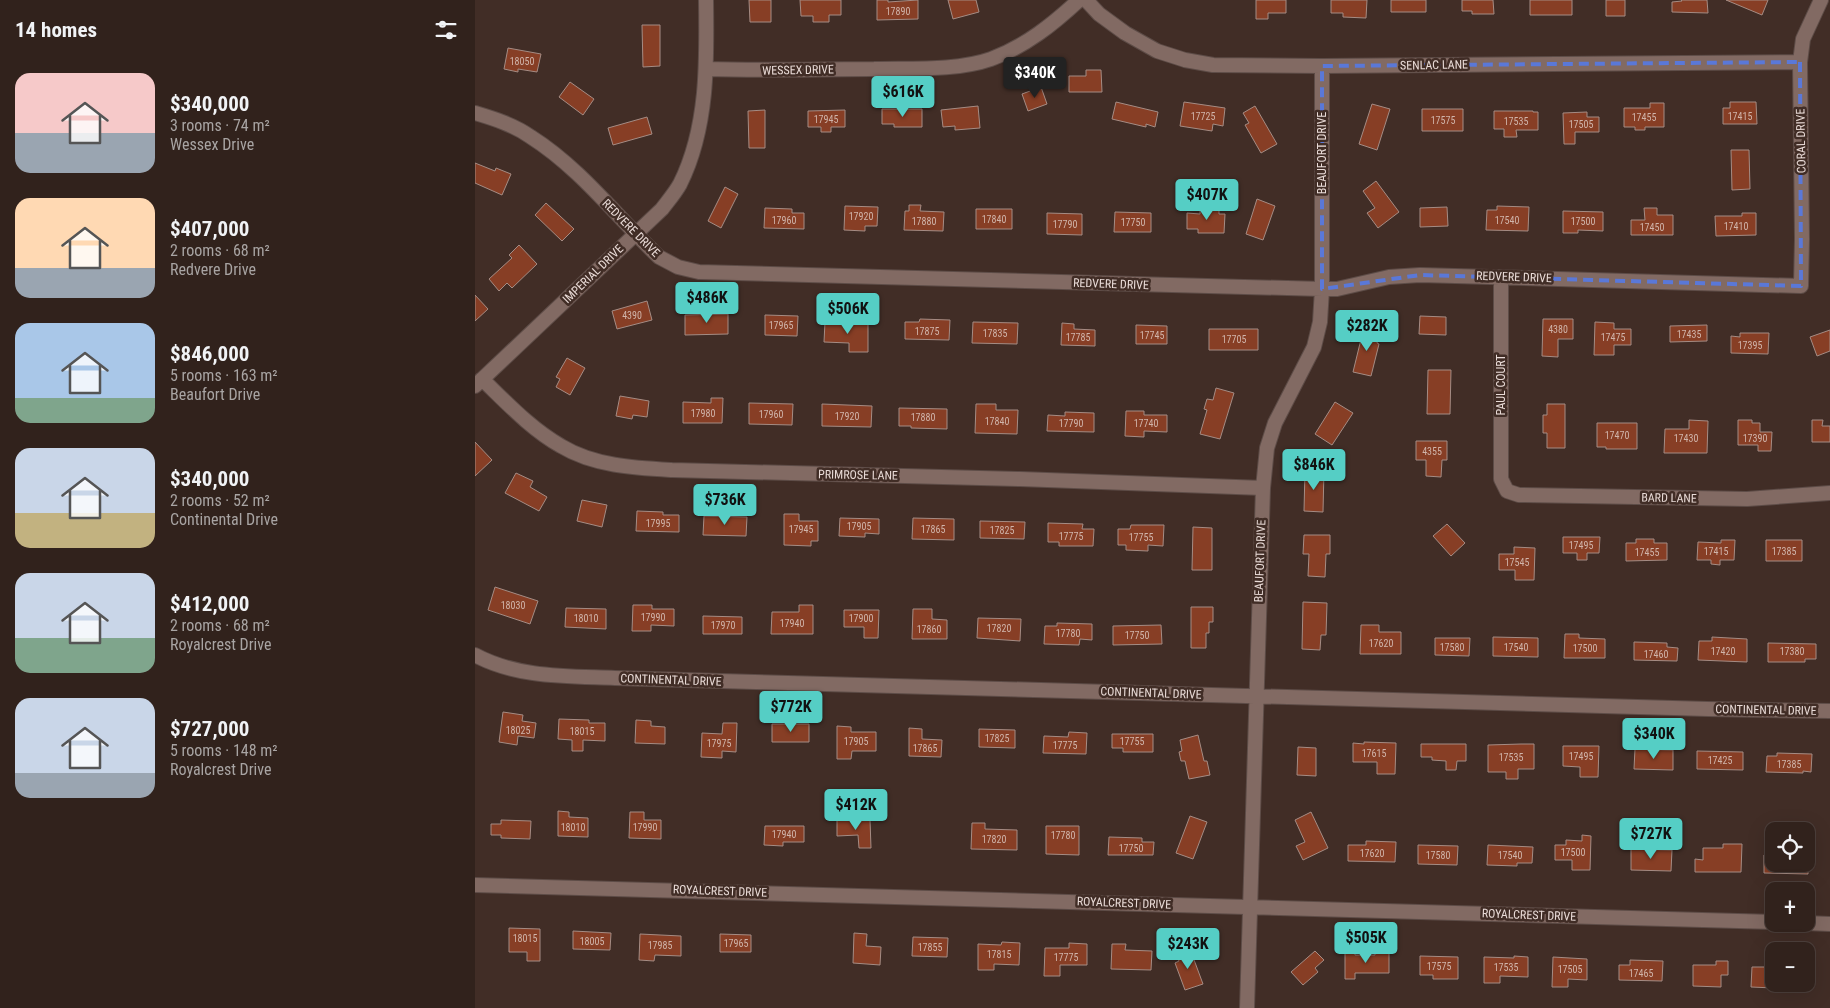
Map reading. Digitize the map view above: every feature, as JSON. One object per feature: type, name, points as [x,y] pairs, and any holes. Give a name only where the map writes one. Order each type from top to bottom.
[{"type":"street","name":"IMPERIAL DRIVE","points":[[479,383],[662,209],[679,186],[698,131],[706,69],[706,0]]},
{"type":"street","name":"WESSEX DRIVE","points":[[706,69],[957,66],[990,59],[1022,45],[1054,24],[1079,0]]},
{"type":"street","name":"SENLAC LANE","points":[[1086,0],[1099,14],[1125,33],[1157,51],[1185,60],[1213,65],[1322,66],[1800,62]]},
{"type":"street","name":"CORAL DRIVE","points":[[1801,286],[1800,62],[1803,39],[1821,0]]},
{"type":"street","name":"BEAUFORT DRIVE","points":[[1247,1008],[1263,488],[1267,448],[1275,423],[1314,347],[1320,322],[1322,289],[1322,66]]},
{"type":"street","name":"REDVERE DRIVE","points":[[475,113],[503,122],[530,136],[556,154],[659,257],[678,267],[699,272],[1322,289],[1337,289],[1389,278],[1420,275],[1801,286]]},
{"type":"street","name":"PAUL COURT","points":[[1501,277],[1501,479],[1507,491]]},
{"type":"street","name":"PRIMROSE LANE","points":[[479,383],[534,428],[562,447],[592,459],[629,468],[1030,479],[1263,488]]},
{"type":"street","name":"BARD LANE","points":[[1507,491],[1519,495],[1747,499],[1830,493]]},
{"type":"street","name":"CONTINENTAL DRIVE","points":[[475,655],[500,666],[526,672],[555,675],[1708,710],[1830,711]]},
{"type":"street","name":"ROYALCREST DRIVE","points":[[475,884],[1765,922]]},
{"type":"street","points":[[1815,923],[1830,924]]},
{"type":"highlighted area","points":[[1800,62],[1801,286],[1420,275],[1322,289],[1322,66]]},
{"type":"building","points":[[749,0],[771,0],[771,22],[750,22]]},
{"type":"building","points":[[800,0],[841,0],[841,15],[829,15],[829,22],[813,22],[813,16],[801,16]]},
{"type":"building","points":[[877,0],[888,0],[888,2],[918,0],[918,19],[877,20]]},
{"type":"building","points":[[948,0],[976,0],[979,12],[953,19]]},
{"type":"building","points":[[1256,0],[1286,0],[1286,13],[1268,13],[1268,19],[1256,19]]},
{"type":"building","points":[[1331,0],[1367,0],[1366,18],[1343,17],[1343,13],[1331,13]]},
{"type":"building","points":[[1391,0],[1426,0],[1426,12],[1391,12]]},
{"type":"building","points":[[1462,0],[1493,0],[1494,14],[1472,14],[1472,11],[1462,11]]},
{"type":"building","points":[[1530,0],[1572,0],[1572,15],[1530,15]]},
{"type":"building","points":[[1606,0],[1625,0],[1625,16],[1606,16]]},
{"type":"building","points":[[1707,0],[1708,13],[1672,12],[1672,2]]},
{"type":"building","points":[[1726,0],[1768,0],[1762,15]]},
{"type":"building","points":[[642,25],[660,25],[660,66],[643,67]]},
{"type":"building","points":[[508,48],[541,54],[537,72],[518,69],[518,72],[504,69]]},
{"type":"building","points":[[1086,70],[1101,70],[1102,92],[1069,92],[1069,76],[1086,76]]},
{"type":"building","points":[[570,82],[594,99],[583,115],[559,97]]},
{"type":"building","points":[[1041,87],[1047,104],[1028,111],[1022,94]]},
{"type":"building","points":[[1116,102],[1158,112],[1155,127],[1146,124],[1146,127],[1112,119]]},
{"type":"building","points":[[1184,102],[1225,108],[1223,126],[1213,124],[1212,131],[1180,126]]},
{"type":"building","points":[[1730,102],[1756,102],[1757,124],[1723,124],[1723,108],[1730,108]]},
{"type":"building","points":[[1650,103],[1664,103],[1664,127],[1645,127],[1645,130],[1635,130],[1635,127],[1624,127],[1624,108],[1650,108]]},
{"type":"building","points":[[1372,104],[1390,109],[1377,150],[1359,144]]},
{"type":"building","points":[[978,106],[980,128],[955,130],[955,126],[943,127],[941,110]]},
{"type":"building","points":[[1255,106],[1277,144],[1261,153],[1245,125],[1249,123],[1243,113]]},
{"type":"building","points":[[882,109],[922,109],[922,127],[894,127],[894,124],[882,124]]},
{"type":"building","points":[[1422,109],[1463,109],[1463,131],[1422,131]]},
{"type":"building","points":[[765,110],[765,148],[749,148],[748,111]]},
{"type":"building","points":[[845,110],[845,127],[831,127],[831,132],[821,132],[821,127],[808,127],[808,111]]},
{"type":"building","points":[[1494,111],[1538,112],[1538,130],[1516,130],[1517,137],[1504,137],[1504,129],[1494,129]]},
{"type":"building","points":[[1587,112],[1587,117],[1599,117],[1599,132],[1575,132],[1575,144],[1564,144],[1563,113]]},
{"type":"building","points":[[647,117],[652,134],[613,145],[608,128]]},
{"type":"building","points":[[1731,150],[1749,150],[1750,189],[1732,190]]},
{"type":"building","points":[[475,163],[495,171],[496,168],[511,174],[502,195],[475,183]]},
{"type":"building","points":[[1376,181],[1399,212],[1378,228],[1367,213],[1375,208],[1363,191]]},
{"type":"building","points":[[725,187],[738,194],[721,228],[708,221]]},
{"type":"building","points":[[1257,199],[1275,206],[1263,240],[1246,234]]},
{"type":"building","points":[[546,203],[574,229],[562,241],[535,215]]},
{"type":"building","points":[[909,205],[921,205],[920,211],[944,212],[943,231],[904,230],[905,211],[909,211]]},
{"type":"building","points":[[845,206],[878,207],[877,226],[865,226],[865,231],[844,230]]},
{"type":"building","points":[[1200,206],[1219,206],[1219,214],[1225,214],[1224,233],[1198,233],[1198,229],[1187,229],[1187,213],[1200,214]]},
{"type":"building","points":[[1497,206],[1529,207],[1528,231],[1486,230],[1487,210],[1497,210]]},
{"type":"building","points":[[1447,207],[1448,226],[1420,227],[1420,208]]},
{"type":"building","points":[[765,208],[792,209],[792,213],[804,213],[804,229],[764,228]]},
{"type":"building","points":[[1644,208],[1657,208],[1657,215],[1673,215],[1673,235],[1631,235],[1631,220],[1645,220]]},
{"type":"building","points":[[976,209],[1012,209],[1012,229],[976,229]]},
{"type":"building","points":[[1563,211],[1603,212],[1603,231],[1578,230],[1578,233],[1563,233]]},
{"type":"building","points":[[1115,212],[1151,213],[1151,232],[1114,232]]},
{"type":"building","points":[[1047,213],[1082,214],[1082,235],[1047,234]]},
{"type":"building","points":[[1742,213],[1756,213],[1756,235],[1716,236],[1715,216],[1742,216]]},
{"type":"building","points":[[519,245],[537,264],[512,288],[507,283],[499,291],[489,279],[512,258],[509,255]]},
{"type":"building","points":[[475,295],[488,309],[475,321]]},
{"type":"building","points":[[647,301],[652,320],[617,329],[612,311]]},
{"type":"building","points":[[728,314],[728,334],[685,335],[685,315]]},
{"type":"building","points":[[765,315],[798,316],[797,336],[765,335]]},
{"type":"building","points":[[1420,316],[1446,317],[1446,335],[1419,334]]},
{"type":"building","points":[[920,319],[950,320],[949,340],[905,339],[905,322],[919,322]]},
{"type":"building","points":[[1543,319],[1573,319],[1573,339],[1558,339],[1558,357],[1542,356]]},
{"type":"building","points":[[825,322],[868,323],[868,352],[849,352],[849,343],[824,342]]},
{"type":"building","points":[[973,322],[1018,323],[1017,344],[972,343]]},
{"type":"building","points":[[1595,322],[1614,323],[1614,329],[1631,329],[1631,345],[1614,345],[1614,355],[1594,355]]},
{"type":"building","points":[[1062,323],[1074,324],[1074,329],[1095,330],[1095,346],[1061,345]]},
{"type":"building","points":[[1136,325],[1167,326],[1167,344],[1136,344]]},
{"type":"building","points":[[1707,325],[1707,341],[1670,342],[1670,326]]},
{"type":"building","points":[[1364,327],[1380,331],[1377,343],[1379,344],[1371,376],[1353,372]]},
{"type":"building","points":[[1209,329],[1258,329],[1258,350],[1209,350]]},
{"type":"building","points":[[1830,330],[1830,351],[1817,356],[1810,337]]},
{"type":"building","points":[[1740,333],[1769,333],[1768,354],[1731,353],[1731,336],[1740,337]]},
{"type":"building","points":[[567,358],[585,368],[570,395],[556,387],[560,379],[556,377]]},
{"type":"building","points":[[1428,370],[1451,370],[1450,414],[1427,414]]},
{"type":"building","points":[[1216,388],[1234,393],[1220,439],[1200,434],[1207,410],[1204,409],[1207,399],[1213,400]]},
{"type":"building","points":[[620,396],[649,401],[647,417],[633,415],[632,419],[616,416]]},
{"type":"building","points":[[711,398],[723,398],[722,423],[683,423],[683,402],[711,403]]},
{"type":"building","points":[[1335,402],[1353,413],[1332,445],[1315,434]]},
{"type":"building","points":[[749,403],[793,404],[792,425],[749,424]]},
{"type":"building","points":[[822,404],[872,406],[871,427],[822,426]]},
{"type":"building","points":[[976,404],[996,404],[996,410],[1018,410],[1017,434],[975,433]]},
{"type":"building","points":[[1547,404],[1565,404],[1565,448],[1547,448],[1547,433],[1543,433],[1543,415],[1547,415]]},
{"type":"building","points":[[899,408],[947,409],[947,429],[899,426]]},
{"type":"building","points":[[1126,411],[1144,411],[1144,415],[1167,415],[1167,432],[1144,431],[1144,437],[1125,436]]},
{"type":"building","points":[[1065,412],[1094,413],[1094,432],[1047,431],[1048,415],[1065,416]]},
{"type":"building","points":[[1689,420],[1708,421],[1707,453],[1664,453],[1665,429],[1689,429]]},
{"type":"building","points":[[1738,420],[1752,420],[1752,423],[1760,423],[1760,432],[1772,432],[1771,451],[1758,451],[1758,445],[1738,445]]},
{"type":"building","points":[[1812,420],[1823,420],[1822,426],[1830,426],[1830,442],[1812,442]]},
{"type":"building","points":[[1597,423],[1637,423],[1637,449],[1606,449],[1606,447],[1597,447]]},
{"type":"building","points":[[1416,441],[1447,441],[1447,460],[1442,460],[1441,477],[1426,476],[1426,460],[1416,460]]},
{"type":"building","points":[[475,442],[492,460],[475,476]]},
{"type":"building","points":[[1305,470],[1324,470],[1323,512],[1304,511]]},
{"type":"building","points":[[516,473],[533,481],[530,487],[547,497],[539,511],[505,493]]},
{"type":"building","points":[[582,500],[607,505],[602,527],[577,521]]},
{"type":"building","points":[[637,511],[663,512],[663,515],[679,515],[679,532],[636,531]]},
{"type":"building","points":[[784,514],[799,514],[799,521],[818,521],[818,541],[811,541],[811,546],[784,545]]},
{"type":"building","points":[[704,516],[747,517],[746,536],[703,535]]},
{"type":"building","points":[[840,518],[879,519],[879,534],[865,533],[865,537],[839,536]]},
{"type":"building","points":[[913,518],[954,519],[954,540],[912,539]]},
{"type":"building","points":[[980,521],[1025,522],[1024,539],[980,538]]},
{"type":"building","points":[[1048,523],[1083,524],[1082,529],[1094,529],[1093,546],[1059,546],[1059,542],[1048,542]]},
{"type":"building","points":[[1447,524],[1465,543],[1451,556],[1433,536]]},
{"type":"building","points":[[1131,525],[1164,525],[1163,546],[1148,545],[1148,551],[1126,550],[1126,545],[1118,545],[1118,529],[1130,529]]},
{"type":"building","points":[[1193,527],[1212,528],[1212,570],[1192,570]]},
{"type":"building","points":[[1304,535],[1330,535],[1330,554],[1326,554],[1325,577],[1308,576],[1309,554],[1303,554]]},
{"type":"building","points":[[1563,537],[1600,537],[1599,553],[1587,553],[1587,560],[1577,560],[1577,553],[1563,553]]},
{"type":"building","points":[[1636,539],[1654,539],[1654,543],[1667,543],[1667,560],[1626,561],[1626,543],[1636,543]]},
{"type":"building","points":[[1721,540],[1735,540],[1734,560],[1720,560],[1720,565],[1711,564],[1711,560],[1697,560],[1698,542],[1721,543]]},
{"type":"building","points":[[1766,540],[1802,540],[1802,561],[1766,561]]},
{"type":"building","points":[[1514,547],[1535,548],[1534,580],[1515,580],[1515,570],[1499,570],[1499,554],[1514,554]]},
{"type":"building","points":[[495,587],[538,601],[530,624],[488,610]]},
{"type":"building","points":[[1303,602],[1327,603],[1326,635],[1321,635],[1320,650],[1302,649]]},
{"type":"building","points":[[633,605],[652,605],[652,609],[674,609],[674,626],[651,625],[651,631],[632,631]]},
{"type":"building","points":[[799,605],[813,605],[813,634],[771,634],[772,612],[799,612]]},
{"type":"building","points":[[1191,607],[1213,607],[1213,622],[1209,622],[1209,633],[1206,633],[1206,648],[1191,648]]},
{"type":"building","points":[[566,608],[606,609],[606,629],[565,627]]},
{"type":"building","points":[[913,609],[932,609],[932,619],[947,620],[947,639],[912,639]]},
{"type":"building","points":[[844,610],[879,610],[878,638],[864,638],[864,627],[844,627]]},
{"type":"building","points":[[703,616],[742,617],[742,634],[703,634]]},
{"type":"building","points":[[978,618],[1021,619],[1020,641],[977,638]]},
{"type":"building","points":[[1057,623],[1092,624],[1092,640],[1080,639],[1079,645],[1044,644],[1045,626],[1057,626]]},
{"type":"building","points":[[1161,625],[1162,644],[1113,645],[1113,626]]},
{"type":"building","points":[[1361,625],[1379,625],[1379,632],[1401,632],[1401,654],[1360,654]]},
{"type":"building","points":[[1565,634],[1579,634],[1579,638],[1605,639],[1605,658],[1564,658]]},
{"type":"building","points":[[1493,637],[1538,638],[1538,657],[1493,656]]},
{"type":"building","points":[[1712,637],[1747,639],[1747,662],[1698,660],[1699,641],[1712,641]]},
{"type":"building","points":[[1435,638],[1470,638],[1469,656],[1435,655]]},
{"type":"building","points":[[1634,642],[1667,643],[1667,647],[1678,648],[1677,661],[1634,660]]},
{"type":"building","points":[[1768,643],[1816,644],[1816,659],[1805,659],[1805,662],[1768,662]]},
{"type":"building","points":[[503,712],[523,715],[522,721],[536,723],[534,738],[518,736],[517,745],[499,742]]},
{"type":"building","points":[[559,719],[589,720],[589,723],[605,723],[605,741],[583,740],[583,751],[572,751],[572,740],[558,739]]},
{"type":"building","points":[[636,720],[651,721],[651,726],[665,727],[665,744],[635,743]]},
{"type":"building","points":[[723,723],[737,723],[736,752],[722,751],[722,758],[701,757],[702,733],[722,734]]},
{"type":"building","points":[[772,724],[809,724],[809,742],[772,742]]},
{"type":"building","points":[[837,726],[851,727],[851,732],[876,732],[876,751],[852,751],[851,759],[837,759]]},
{"type":"building","points":[[909,728],[922,729],[922,739],[942,740],[941,757],[909,756]]},
{"type":"building","points":[[979,729],[1015,730],[1015,748],[979,747]]},
{"type":"building","points":[[1069,732],[1087,733],[1086,754],[1043,753],[1044,736],[1068,737]]},
{"type":"building","points":[[1112,734],[1153,734],[1153,752],[1123,752],[1123,748],[1112,748]]},
{"type":"building","points":[[1198,735],[1204,761],[1207,761],[1210,775],[1189,779],[1185,761],[1181,761],[1179,752],[1182,751],[1180,740]]},
{"type":"building","points":[[1364,742],[1396,743],[1395,774],[1377,774],[1377,762],[1353,762],[1353,743],[1364,744]]},
{"type":"building","points":[[1421,744],[1466,744],[1466,761],[1457,761],[1456,770],[1446,770],[1446,761],[1432,760],[1432,757],[1421,757]]},
{"type":"building","points":[[1534,744],[1534,769],[1518,769],[1518,779],[1506,779],[1506,772],[1488,772],[1488,745]]},
{"type":"building","points":[[1563,746],[1599,746],[1598,777],[1580,777],[1580,767],[1563,766]]},
{"type":"building","points":[[1298,747],[1316,748],[1316,776],[1297,775]]},
{"type":"building","points":[[1635,749],[1673,750],[1673,770],[1634,769]]},
{"type":"building","points":[[1697,751],[1743,752],[1743,770],[1697,769]]},
{"type":"building","points":[[1777,753],[1812,754],[1811,772],[1766,772],[1767,756],[1777,756]]},
{"type":"building","points":[[558,811],[569,812],[569,817],[588,818],[588,837],[558,836]]},
{"type":"building","points":[[630,812],[644,812],[644,820],[661,820],[661,839],[629,838]]},
{"type":"building","points":[[1311,812],[1328,848],[1303,860],[1296,846],[1305,842],[1295,820]]},
{"type":"building","points":[[1190,816],[1207,822],[1193,859],[1176,853]]},
{"type":"building","points":[[501,820],[531,821],[530,839],[501,838],[501,835],[491,835],[491,824],[501,824]]},
{"type":"building","points":[[837,820],[870,820],[871,848],[859,848],[858,835],[837,836]]},
{"type":"building","points":[[972,823],[985,823],[985,829],[1017,830],[1017,850],[971,849]]},
{"type":"building","points":[[765,826],[804,826],[804,842],[783,842],[783,846],[764,845]]},
{"type":"building","points":[[1046,826],[1079,826],[1079,855],[1046,854]]},
{"type":"building","points":[[1582,835],[1591,836],[1590,870],[1572,870],[1572,860],[1555,860],[1555,845],[1566,845],[1566,840],[1582,841]]},
{"type":"building","points":[[1109,837],[1142,838],[1142,842],[1154,842],[1153,855],[1108,855]]},
{"type":"building","points":[[1366,841],[1396,842],[1395,862],[1348,861],[1348,845],[1366,845]]},
{"type":"building","points":[[1723,844],[1742,844],[1741,872],[1695,872],[1695,859],[1703,860],[1703,848],[1723,848]]},
{"type":"building","points":[[1418,845],[1458,846],[1457,865],[1418,864]]},
{"type":"building","points":[[1488,845],[1533,847],[1532,863],[1517,863],[1517,866],[1487,865]]},
{"type":"building","points":[[1631,849],[1672,850],[1671,871],[1631,870]]},
{"type":"building","points":[[1765,855],[1765,872],[1808,872],[1808,874],[1764,873]]},
{"type":"building","points":[[509,928],[540,929],[540,961],[527,961],[527,952],[509,952]]},
{"type":"building","points":[[573,931],[611,933],[610,950],[573,949]]},
{"type":"building","points":[[854,933],[867,934],[866,946],[881,947],[880,965],[853,963]]},
{"type":"building","points":[[640,934],[681,936],[681,956],[655,955],[654,961],[639,960]]},
{"type":"building","points":[[720,934],[751,935],[751,952],[720,952]]},
{"type":"building","points":[[913,937],[948,938],[947,957],[912,956]]},
{"type":"building","points":[[1002,942],[1020,943],[1019,965],[994,964],[994,970],[978,970],[978,944],[1001,945]]},
{"type":"building","points":[[1069,943],[1087,944],[1087,965],[1060,965],[1060,976],[1044,976],[1045,948],[1069,948]]},
{"type":"building","points":[[1112,944],[1126,944],[1125,950],[1152,951],[1151,970],[1111,969]]},
{"type":"building","points":[[1190,949],[1203,984],[1185,990],[1175,963],[1179,961],[1176,954]]},
{"type":"building","points":[[1315,951],[1324,960],[1315,968],[1318,972],[1303,985],[1291,972]]},
{"type":"building","points":[[1345,951],[1355,951],[1355,955],[1375,955],[1375,952],[1389,952],[1389,973],[1355,973],[1355,979],[1345,979]]},
{"type":"building","points":[[1420,956],[1458,957],[1458,979],[1433,979],[1433,975],[1420,975]]},
{"type":"building","points":[[1514,956],[1528,957],[1528,977],[1500,976],[1500,983],[1484,983],[1484,957],[1514,958]]},
{"type":"building","points":[[1553,957],[1587,959],[1587,980],[1568,979],[1568,987],[1552,987]]},
{"type":"building","points":[[1630,960],[1663,961],[1662,981],[1619,980],[1619,965],[1630,965]]},
{"type":"building","points":[[1716,961],[1728,961],[1728,975],[1721,975],[1721,987],[1693,986],[1693,965],[1716,965]]},
{"type":"building","points":[[1752,967],[1765,967],[1765,988],[1751,987]]}]
